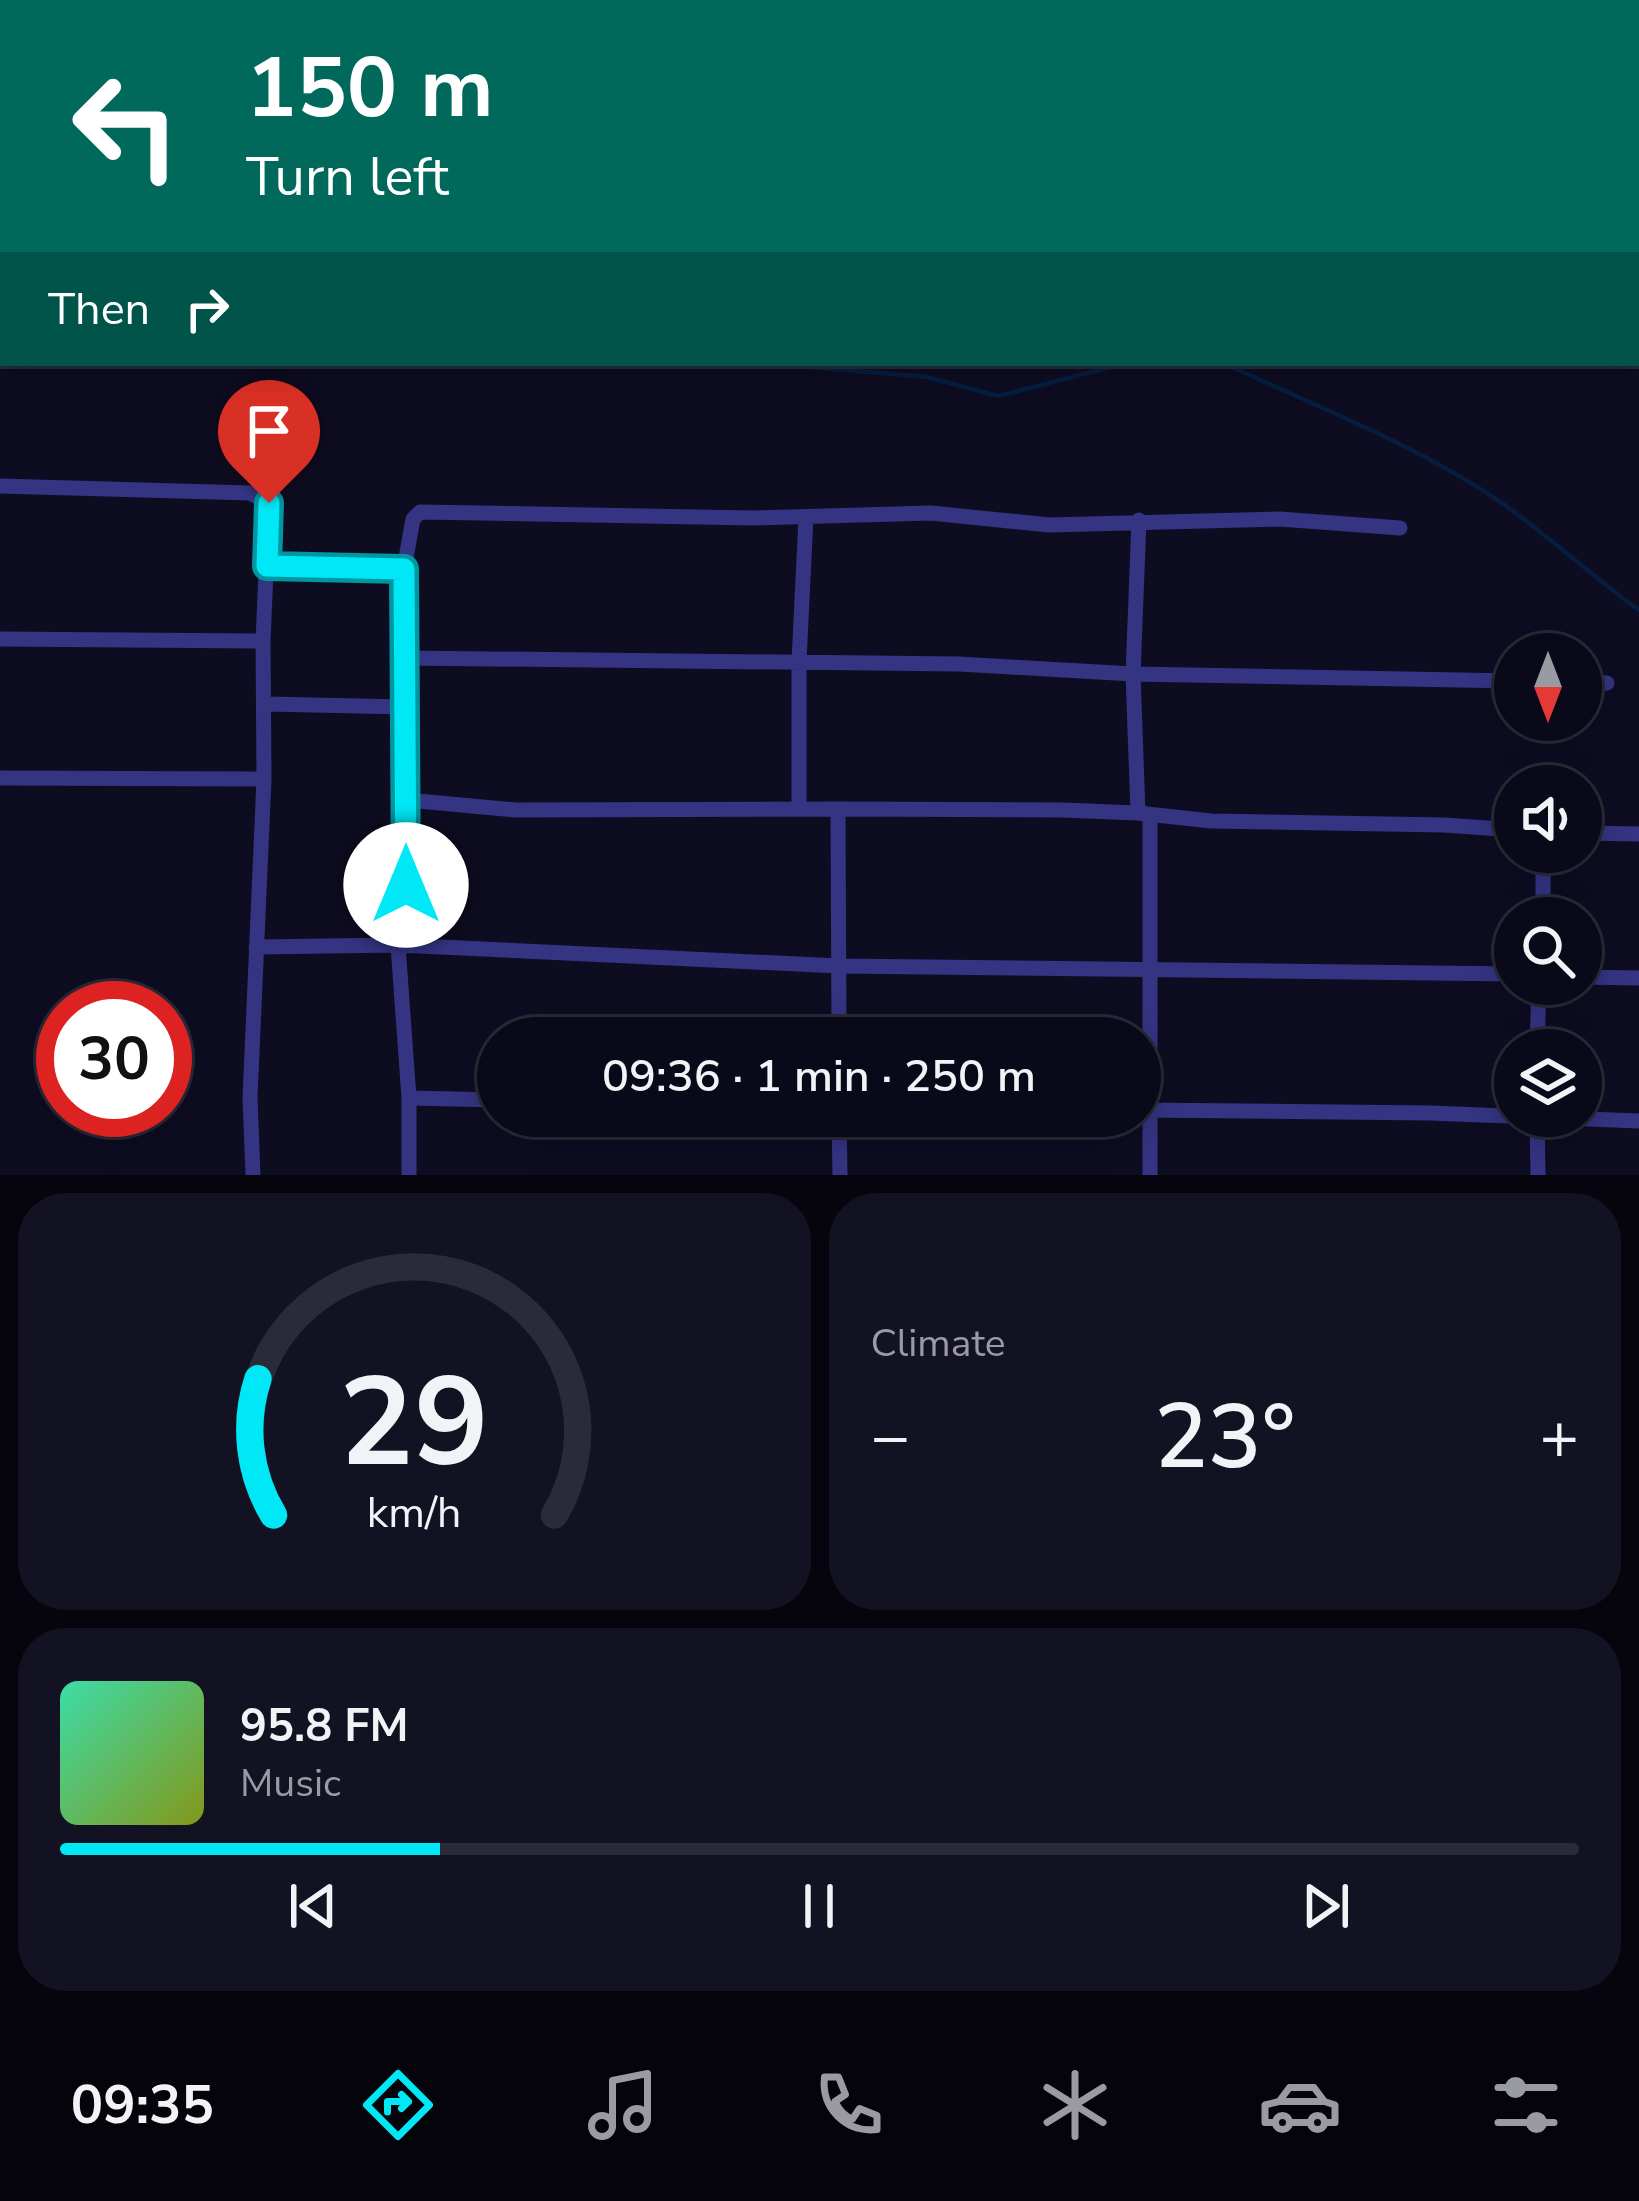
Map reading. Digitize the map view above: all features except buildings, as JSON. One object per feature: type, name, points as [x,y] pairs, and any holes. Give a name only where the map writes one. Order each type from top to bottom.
[{"type":"street","points":[[0,486],[250,493],[269,503],[263,641],[265,779],[250,1098],[253,1175]]},
{"type":"street","points":[[409,1175],[402,946],[407,800],[404,569],[413,519],[420,512],[806,518],[931,513],[1049,525],[1280,519],[1400,528]]},
{"type":"street","points":[[799,809],[806,518]]},
{"type":"street","points":[[1139,520],[1133,674],[1144,815],[1147,1017]]},
{"type":"street","points":[[267,566],[404,569]]},
{"type":"street","points":[[0,639],[263,641]]},
{"type":"street","points":[[406,658],[958,664],[1133,674],[1494,681]]},
{"type":"street","points":[[1602,683],[1607,683]]},
{"type":"street","points":[[266,704],[405,707]]},
{"type":"street","points":[[0,778],[265,779]]},
{"type":"street","points":[[407,800],[516,810],[838,809],[1494,829]]},
{"type":"street","points":[[838,809],[839,1017]]},
{"type":"street","points":[[1602,833],[1639,834]]},
{"type":"street","points":[[256,947],[402,946],[839,966],[1494,974]]},
{"type":"street","points":[[1602,977],[1639,978]]},
{"type":"street","points":[[409,1098],[477,1100]]},
{"type":"street","points":[[1161,1110],[1494,1116]]},
{"type":"street","points":[[1602,1120],[1639,1121]]},
{"type":"street","points":[[839,1137],[840,1175]]},
{"type":"street","points":[[1147,1137],[1150,1175]]},
{"type":"street","points":[[1538,1137],[1538,1175]]},
{"type":"waterway","points":[[798,366],[927,377],[998,396],[1115,366]]},
{"type":"waterway","points":[[1230,366],[1363,426],[1462,478],[1512,510],[1639,610]]},
{"type":"route","points":[[269,503],[267,566],[404,569],[406,885]]}]
